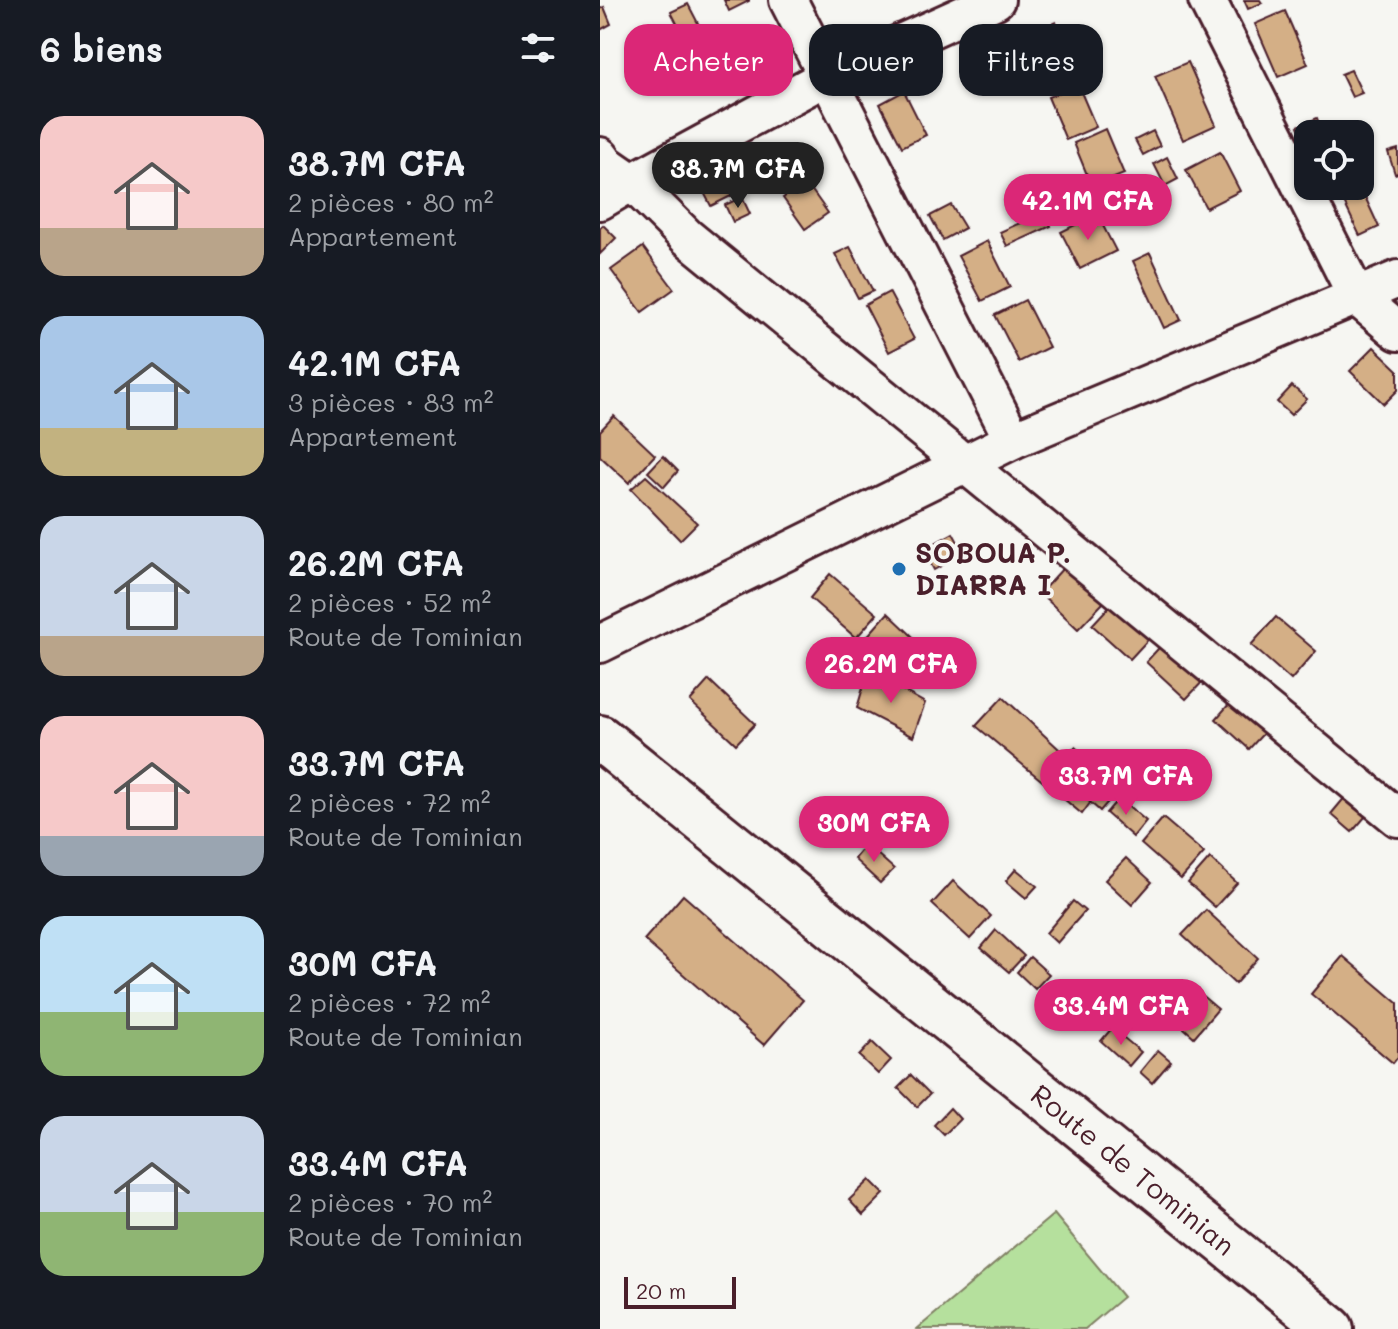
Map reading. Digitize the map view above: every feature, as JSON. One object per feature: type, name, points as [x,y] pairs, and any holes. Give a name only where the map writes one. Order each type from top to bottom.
[{"type":"main road","name":"Route de Tominian","points":[[600,738],[1331,1329]]},
{"type":"street","points":[[788,0],[809,40]]},
{"type":"street","points":[[943,24],[996,0]]},
{"type":"street","points":[[1207,0],[1357,297],[1398,332]]},
{"type":"street","points":[[600,201],[809,86]]},
{"type":"street","points":[[838,96],[1013,440]]},
{"type":"street","points":[[600,156],[606,164],[632,182],[687,237],[1398,818]]},
{"type":"street","points":[[600,644],[1013,440],[1398,279]]},
{"type":"green space","points":[[1054,1214],[1123,1297],[1085,1329],[917,1329]]},
{"type":"building","points":[[724,0],[749,0],[749,1],[729,11]]},
{"type":"building","points":[[1244,0],[1260,0],[1262,3],[1248,9]]},
{"type":"building","points":[[688,4],[698,24],[677,24],[671,12]]},
{"type":"building","points":[[604,7],[611,24],[600,30],[600,9]]},
{"type":"building","points":[[1285,11],[1308,64],[1278,77],[1255,24]]},
{"type":"building","points":[[1188,62],[1216,125],[1183,140],[1155,76]]},
{"type":"building","points":[[1351,70],[1362,93],[1352,97],[1341,74]]},
{"type":"building","points":[[895,96],[906,96],[926,135],[902,147],[880,104]]},
{"type":"building","points":[[1083,96],[1096,127],[1066,140],[1048,97]]},
{"type":"building","points":[[1105,129],[1124,174],[1092,187],[1074,143]]},
{"type":"building","points":[[1153,131],[1160,146],[1143,155],[1135,140]]},
{"type":"building","points":[[1398,149],[1398,173],[1395,174],[1388,152]]},
{"type":"building","points":[[1220,152],[1240,191],[1206,208],[1186,170]]},
{"type":"building","points":[[1167,157],[1178,179],[1165,186],[1154,164]]},
{"type":"building","points":[[717,164],[733,195],[711,206],[695,175]]},
{"type":"building","points":[[806,182],[828,213],[805,229],[783,198]]},
{"type":"building","points":[[742,197],[750,214],[733,222],[725,205]]},
{"type":"building","points":[[1343,200],[1366,200],[1379,227],[1360,236]]},
{"type":"building","points":[[951,205],[965,228],[943,240],[930,216]]},
{"type":"building","points":[[1044,212],[1051,226],[1007,246],[1000,232]]},
{"type":"building","points":[[1097,214],[1116,251],[1080,269],[1061,232]]},
{"type":"building","points":[[603,225],[616,238],[600,254],[600,228]]},
{"type":"building","points":[[987,241],[1010,287],[982,301],[958,256]]},
{"type":"building","points":[[643,247],[674,289],[642,312],[611,270]]},
{"type":"building","points":[[850,247],[873,291],[858,298],[835,254]]},
{"type":"building","points":[[1150,253],[1181,320],[1164,328],[1133,261]]},
{"type":"building","points":[[889,292],[914,339],[889,352],[865,305]]},
{"type":"building","points":[[1025,300],[1049,347],[1019,362],[995,315]]},
{"type":"building","points":[[1374,347],[1398,370],[1398,390],[1384,404],[1350,371]]},
{"type":"building","points":[[1292,386],[1307,399],[1291,415],[1277,402]]},
{"type":"building","points":[[614,416],[655,455],[629,483],[600,456],[600,431]]},
{"type":"building","points":[[663,456],[678,471],[664,487],[648,472]]},
{"type":"building","points":[[646,476],[697,523],[680,540],[631,489]]},
{"type":"building","points":[[953,533],[964,553],[934,570],[923,550]]},
{"type":"building","points":[[1065,566],[1104,602],[1078,629],[1040,593]]},
{"type":"building","points":[[830,574],[877,614],[856,638],[810,598]]},
{"type":"building","points":[[1119,596],[1156,631],[1130,659],[1092,625]]},
{"type":"building","points":[[888,613],[927,650],[902,677],[863,641]]},
{"type":"building","points":[[1276,617],[1316,651],[1291,680],[1251,645]]},
{"type":"building","points":[[1168,638],[1208,676],[1186,699],[1146,662]]},
{"type":"building","points":[[868,671],[925,703],[913,737],[857,708]]},
{"type":"building","points":[[709,680],[755,724],[736,744],[690,701]]},
{"type":"building","points":[[1237,695],[1271,725],[1249,749],[1216,719]]},
{"type":"building","points":[[1003,697],[1101,788],[1082,814],[976,726]]},
{"type":"building","points":[[1075,747],[1121,787],[1100,811],[1054,770]]},
{"type":"building","points":[[1351,790],[1372,809],[1352,832],[1331,814]]},
{"type":"building","points":[[1119,798],[1146,821],[1133,837],[1106,813]]},
{"type":"building","points":[[1163,818],[1204,853],[1181,879],[1141,844]]},
{"type":"building","points":[[866,844],[894,869],[880,883],[854,859]]},
{"type":"building","points":[[1126,858],[1152,882],[1132,905],[1105,880]]},
{"type":"building","points":[[1210,858],[1237,883],[1215,907],[1188,883]]},
{"type":"building","points":[[1016,869],[1037,886],[1026,898],[1006,881]]},
{"type":"building","points":[[953,881],[991,916],[970,939],[932,904]]},
{"type":"building","points":[[683,895],[803,1000],[764,1045],[644,940]]},
{"type":"building","points":[[1073,901],[1085,911],[1057,943],[1046,933]]},
{"type":"building","points":[[1206,910],[1258,958],[1235,984],[1182,935]]},
{"type":"building","points":[[996,930],[1024,956],[1009,972],[981,948]]},
{"type":"building","points":[[1343,956],[1398,1003],[1398,1057],[1393,1063],[1311,994]]},
{"type":"building","points":[[1030,957],[1049,974],[1035,989],[1017,972]]},
{"type":"building","points":[[1200,994],[1218,1009],[1194,1037],[1176,1021]]},
{"type":"building","points":[[1080,1000],[1098,1016],[1086,1030],[1068,1014]]},
{"type":"building","points":[[1112,1028],[1141,1052],[1129,1066],[1101,1041]]},
{"type":"building","points":[[872,1042],[891,1060],[878,1074],[859,1056]]},
{"type":"building","points":[[1158,1050],[1171,1061],[1152,1083],[1140,1072]]},
{"type":"building","points":[[911,1075],[930,1094],[917,1107],[898,1088]]},
{"type":"building","points":[[950,1108],[960,1119],[944,1135],[934,1125]]},
{"type":"building","points":[[870,1180],[884,1194],[863,1215],[849,1200]]},
{"type":"place","name":"SOBOUA P. DIARRA I","points":[[899,569]]}]
